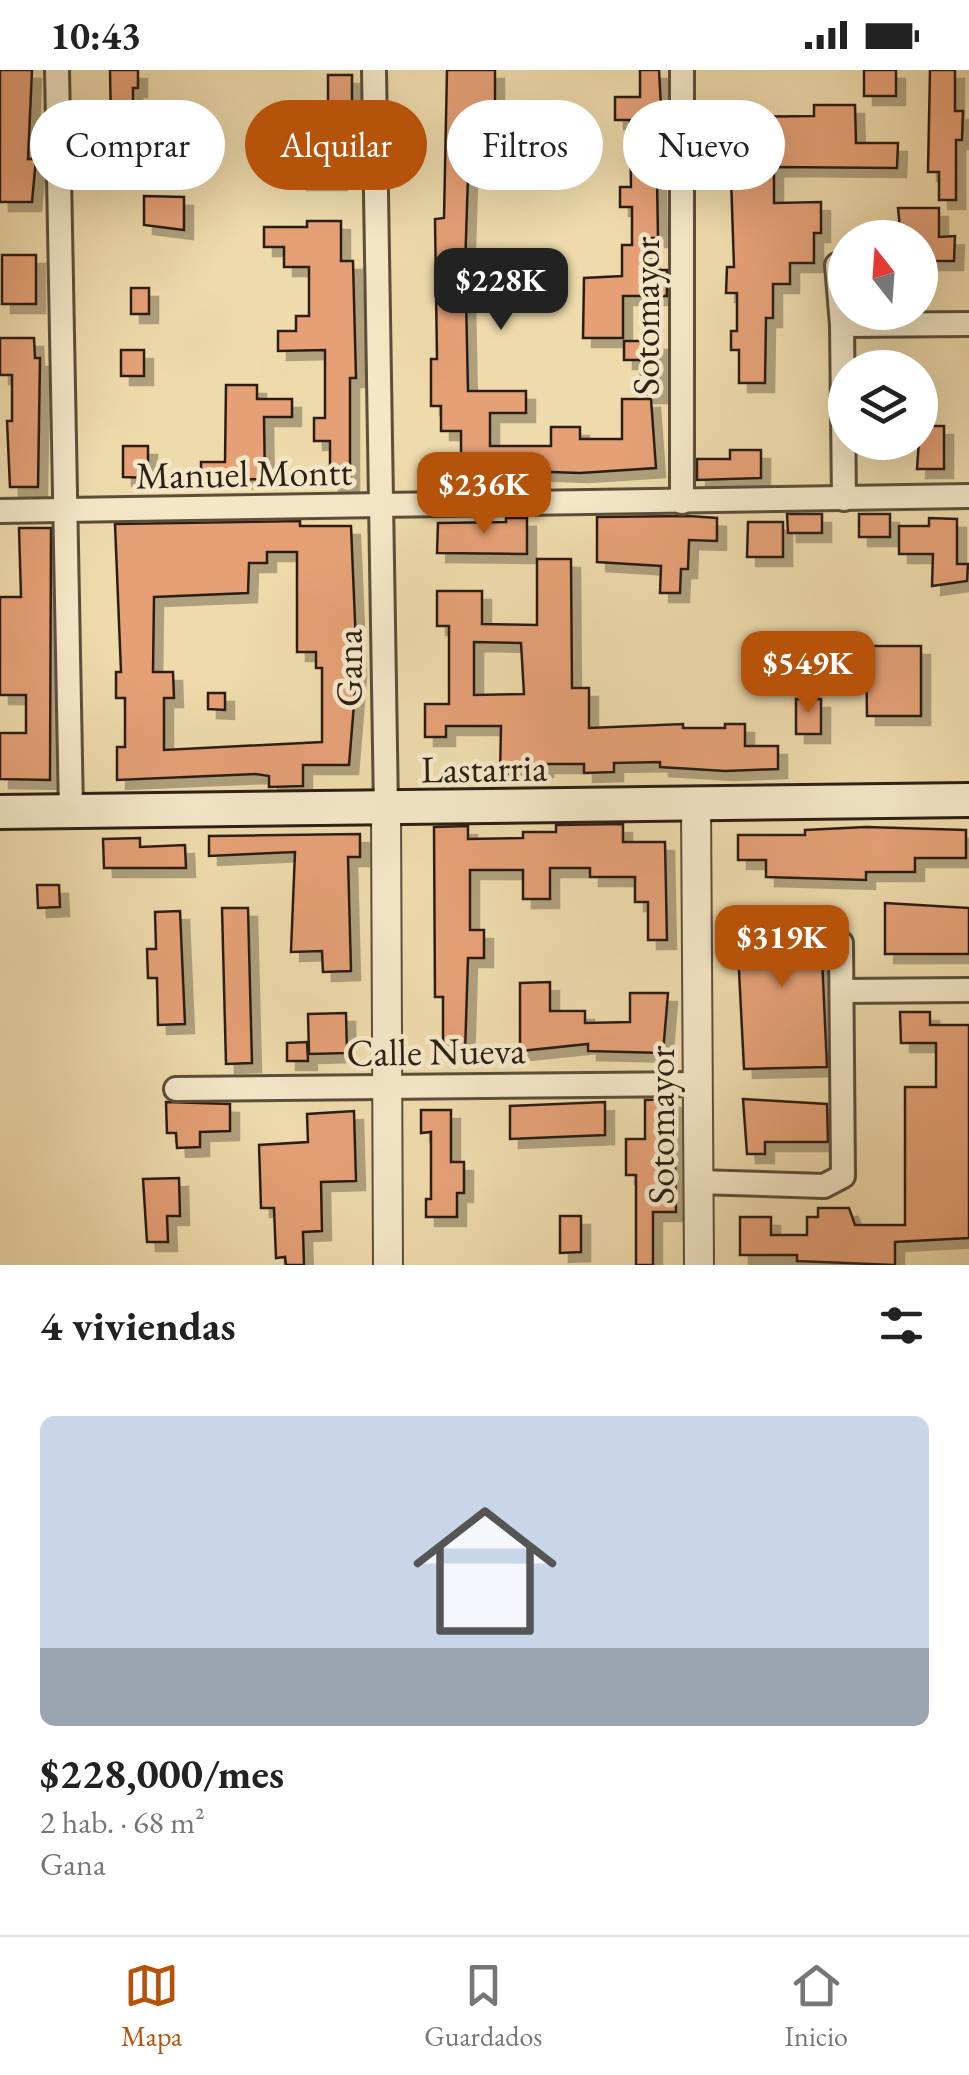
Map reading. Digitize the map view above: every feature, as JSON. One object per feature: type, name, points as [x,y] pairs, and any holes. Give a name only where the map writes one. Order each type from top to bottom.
[{"type":"main road","name":"Lastarria","points":[[0,812],[969,800]]},
{"type":"street","points":[[57,70],[72,812]]},
{"type":"street","name":"Gana","points":[[374,70],[384,505],[388,1265]]},
{"type":"street","name":"Sotomayor","points":[[682,70],[682,502]]},
{"type":"street","points":[[938,324],[969,324]]},
{"type":"street","points":[[842,330],[844,499]]},
{"type":"street","name":"Manuel Montt","points":[[0,511],[969,496]]},
{"type":"street","name":"Sotomayor","points":[[696,805],[698,1265]]},
{"type":"street","points":[[698,1182],[824,1186],[843,1176],[841,943]]},
{"type":"street","points":[[842,991],[969,990]]},
{"type":"street","name":"Calle Nueva","points":[[176,1089],[698,1084]]},
{"type":"building","points":[[0,70],[32,70],[28,159],[32,202],[0,202]]},
{"type":"building","points":[[110,70],[138,70],[133,100],[111,100]]},
{"type":"building","points":[[447,70],[495,70],[495,100],[447,100],[447,190],[468,190],[465,268],[478,268],[478,297],[466,297],[468,391],[526,391],[526,413],[490,413],[490,446],[551,446],[551,427],[580,427],[580,439],[622,439],[622,399],[651,399],[656,468],[580,473],[461,469],[461,431],[441,431],[441,406],[431,406],[431,359],[437,359],[435,219],[444,218]]},
{"type":"building","points":[[640,70],[659,70],[661,100],[623,100],[623,120],[615,120],[615,97],[640,97]]},
{"type":"building","points":[[864,70],[896,70],[896,96],[864,96]]},
{"type":"building","points":[[930,70],[955,70],[955,111],[963,111],[962,140],[956,140],[956,200],[939,200],[939,172],[928,172]]},
{"type":"building","points":[[328,75],[352,75],[352,100],[328,100]]},
{"type":"building","points":[[814,105],[855,105],[856,143],[898,143],[897,168],[785,167],[785,116],[814,116]]},
{"type":"building","points":[[620,187],[657,190],[658,238],[650,238],[651,270],[667,270],[667,296],[623,296],[623,338],[583,338],[584,278],[622,276],[622,245],[632,245],[632,207],[620,207]]},
{"type":"building","points":[[731,190],[774,190],[774,203],[821,202],[821,233],[814,233],[814,263],[790,263],[790,284],[773,284],[773,318],[766,318],[765,383],[739,383],[739,350],[731,350],[731,331],[737,331],[737,293],[726,293],[727,267],[734,267]]},
{"type":"building","points":[[144,196],[184,197],[184,230],[144,225]]},
{"type":"building","points":[[898,208],[939,208],[939,237],[955,236],[954,261],[938,261],[938,220],[899,220]]},
{"type":"building","points":[[307,221],[341,221],[341,261],[353,261],[356,378],[350,378],[350,485],[330,486],[330,441],[314,441],[314,418],[325,418],[325,350],[278,351],[278,331],[296,331],[296,316],[309,316],[309,267],[284,267],[284,247],[264,247],[264,227],[307,227]]},
{"type":"building","points":[[2,255],[36,255],[36,304],[2,304]]},
{"type":"building","points":[[131,288],[149,288],[149,314],[131,314]]},
{"type":"building","points":[[0,338],[34,338],[35,358],[40,358],[38,487],[10,487],[7,421],[12,421],[12,375],[0,375]]},
{"type":"building","points":[[624,341],[659,341],[659,394],[641,394],[641,360],[624,360]]},
{"type":"building","points":[[121,350],[144,350],[144,376],[121,376]]},
{"type":"building","points":[[226,385],[257,385],[257,399],[292,399],[292,417],[264,417],[265,479],[201,480],[201,462],[225,462]]},
{"type":"building","points":[[938,426],[944,426],[944,469],[917,469],[918,460],[938,460]]},
{"type":"building","points":[[123,446],[148,446],[148,478],[123,477]]},
{"type":"building","points":[[730,450],[761,450],[761,478],[697,480],[697,459],[730,459]]},
{"type":"building","points":[[787,514],[822,514],[822,533],[788,533]]},
{"type":"building","points":[[859,514],[890,514],[890,537],[859,537]]},
{"type":"building","points":[[597,517],[717,518],[717,541],[689,540],[688,569],[681,569],[680,593],[660,593],[661,566],[597,562]]},
{"type":"building","points":[[506,518],[527,518],[527,554],[437,553],[438,523],[506,522]]},
{"type":"building","points":[[929,518],[957,519],[957,564],[968,564],[967,581],[932,586],[933,554],[899,554],[899,526],[929,526]]},
{"type":"building","points":[[300,521],[300,526],[351,526],[357,668],[349,765],[303,765],[303,786],[269,787],[269,776],[256,774],[117,780],[117,747],[125,747],[125,698],[116,698],[116,672],[121,672],[115,524]],"holes":[[[267,552],[297,552],[297,652],[316,652],[316,668],[322,668],[322,742],[164,750],[164,698],[174,698],[173,672],[153,672],[154,597],[248,593],[249,563],[267,563]]]},
{"type":"building","points":[[748,522],[783,522],[783,557],[747,557]]},
{"type":"building","points":[[19,528],[51,528],[50,780],[0,779],[0,733],[26,733],[26,695],[0,695],[0,597],[21,597]]},
{"type":"building","points":[[537,559],[571,559],[572,688],[589,688],[589,728],[683,724],[683,728],[725,728],[725,724],[745,724],[745,746],[778,746],[778,769],[725,771],[660,767],[660,762],[614,763],[614,772],[584,773],[584,764],[544,764],[544,768],[520,768],[520,774],[500,774],[501,726],[446,726],[446,737],[425,737],[425,704],[449,704],[449,626],[437,626],[437,591],[482,591],[482,624],[537,625]],"holes":[[[474,642],[521,643],[524,694],[474,695]]]},
{"type":"building","points":[[866,646],[921,646],[921,716],[867,716]]},
{"type":"building","points":[[208,693],[225,693],[225,710],[208,709]]},
{"type":"building","points":[[796,699],[821,699],[821,734],[796,734]]},
{"type":"building","points":[[623,824],[623,842],[665,842],[667,940],[648,940],[648,902],[635,902],[635,877],[590,877],[590,868],[550,868],[550,899],[523,899],[523,870],[470,870],[470,930],[484,930],[484,958],[468,958],[465,1053],[443,1053],[443,997],[435,997],[434,827],[468,826],[468,839],[523,838],[523,832],[556,832],[556,825]]},
{"type":"building","points":[[805,830],[966,830],[966,858],[915,858],[915,872],[866,872],[866,880],[766,877],[766,860],[738,860],[738,835],[805,835]]},
{"type":"building","points":[[360,834],[360,857],[348,857],[351,971],[323,972],[322,951],[291,952],[295,852],[209,856],[209,836]]},
{"type":"building","points":[[140,838],[140,847],[185,845],[186,868],[104,868],[103,839]]},
{"type":"building","points":[[37,885],[59,885],[60,907],[38,908]]},
{"type":"building","points":[[885,903],[969,908],[969,954],[885,954]]},
{"type":"building","points":[[222,908],[248,908],[252,1063],[226,1064]]},
{"type":"building","points":[[180,911],[185,1024],[158,1025],[157,978],[148,978],[147,949],[156,949],[155,912]]},
{"type":"building","points":[[736,912],[820,913],[827,1067],[744,1069]]},
{"type":"building","points":[[550,982],[550,1011],[585,1011],[585,1023],[630,1022],[630,993],[668,993],[663,1053],[588,1051],[588,1044],[520,1051],[520,983]]},
{"type":"building","points":[[900,1012],[930,1012],[930,1025],[969,1025],[969,1238],[895,1242],[895,1265],[797,1261],[797,1255],[740,1255],[740,1217],[771,1217],[771,1235],[807,1235],[807,1217],[818,1217],[818,1208],[849,1208],[855,1225],[905,1225],[905,1087],[936,1087],[936,1043],[901,1043]]},
{"type":"building","points":[[346,1013],[347,1053],[309,1054],[308,1014]]},
{"type":"building","points":[[307,1042],[308,1061],[287,1061],[287,1043]]},
{"type":"building","points":[[674,1099],[676,1212],[653,1212],[653,1265],[636,1265],[636,1175],[626,1175],[626,1139],[645,1139],[645,1100]]},
{"type":"building","points":[[743,1099],[827,1104],[828,1142],[765,1142],[765,1154],[747,1154]]},
{"type":"building","points":[[166,1102],[230,1104],[230,1131],[200,1132],[200,1147],[177,1148],[176,1133],[167,1133]]},
{"type":"building","points":[[605,1102],[605,1135],[510,1139],[510,1106]]},
{"type":"building","points":[[421,1110],[451,1110],[451,1162],[464,1162],[464,1193],[457,1193],[457,1217],[426,1217],[426,1199],[431,1199],[431,1132],[421,1133]]},
{"type":"building","points":[[354,1111],[356,1181],[321,1182],[322,1231],[303,1232],[304,1265],[286,1265],[285,1257],[276,1258],[274,1208],[261,1208],[259,1145],[308,1142],[307,1114]]},
{"type":"building","points":[[179,1178],[180,1216],[167,1216],[168,1242],[147,1242],[143,1179]]},
{"type":"building","points":[[560,1216],[581,1216],[581,1252],[560,1253]]}]
